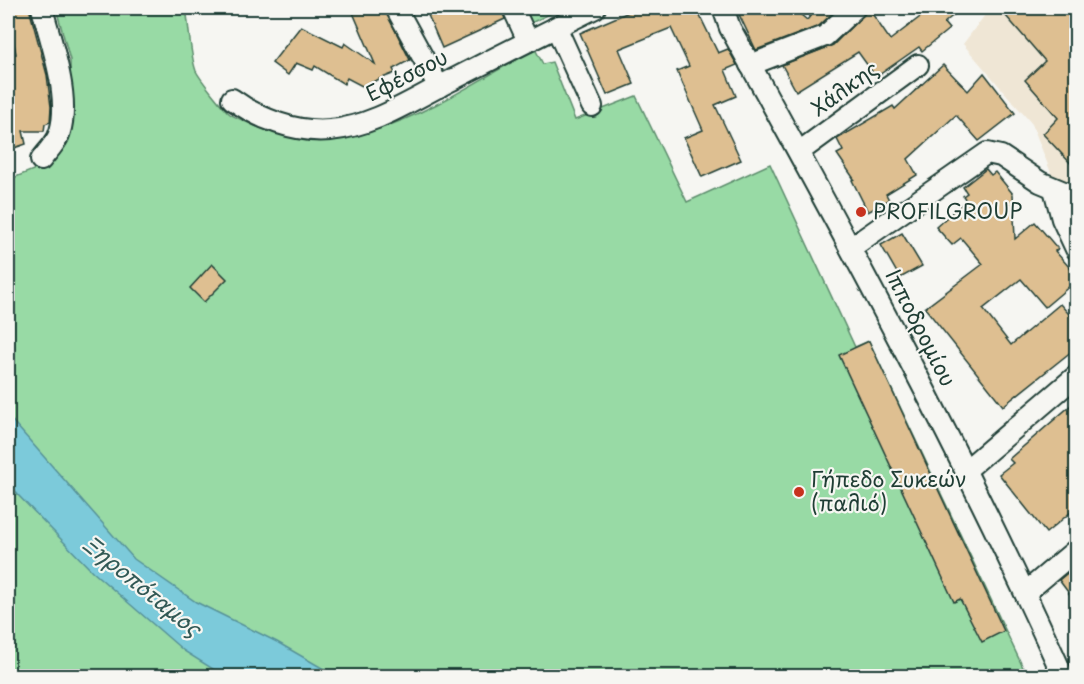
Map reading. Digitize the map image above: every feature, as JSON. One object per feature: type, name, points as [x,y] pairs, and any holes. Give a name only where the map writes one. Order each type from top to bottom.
[{"type":"street","points":[[41,160],[58,138],[62,115],[60,79],[42,8]]},
{"type":"street","points":[[396,8],[439,87]]},
{"type":"street","points":[[513,8],[528,41]]},
{"type":"street","name":"Εφέσσου","points":[[232,99],[258,114],[287,125],[331,130],[370,121],[595,8]]},
{"type":"street","name":"Ιπποδρομίου","points":[[723,8],[730,28],[852,247],[966,470],[1063,676]]},
{"type":"street","points":[[750,64],[825,36],[855,8]]},
{"type":"street","points":[[556,27],[592,105]]},
{"type":"street","name":"Χάλκης","points":[[799,152],[918,66]]},
{"type":"street","points":[[852,247],[987,153],[1001,156],[1054,189],[1077,197]]},
{"type":"street","points":[[1054,189],[1062,219],[1077,249]]},
{"type":"street","points":[[966,470],[1077,376]]},
{"type":"street","points":[[1025,593],[1077,550]]},
{"type":"shaded area","points":[[977,8],[1076,8],[1076,187],[1053,178],[1032,124],[963,44],[985,15]]},
{"type":"green space","points":[[56,8],[186,8],[196,71],[212,93],[232,115],[288,136],[325,139],[362,133],[398,122],[434,106],[535,49],[543,64],[552,62],[575,120],[636,96],[687,202],[770,164],[855,347],[869,341],[1027,676],[8,676],[8,180],[46,165],[71,126],[70,60]]},
{"type":"green space","points":[[523,8],[562,8],[531,23]]},
{"type":"water","name":"Ξηροπόταμος","points":[[8,416],[134,559],[196,602],[277,642],[336,676],[224,676],[184,651],[93,572],[18,495],[8,480]]},
{"type":"building","points":[[15,8],[29,8],[47,75],[51,107],[50,122],[45,124],[44,131],[23,131],[26,144],[14,148],[11,140],[8,141],[8,55],[16,54],[8,12]]},
{"type":"building","points":[[351,8],[384,8],[410,60],[393,69],[395,73],[362,86],[347,78],[344,84],[315,66],[313,70],[296,63],[288,75],[272,63],[301,26],[343,47],[345,43],[375,64]]},
{"type":"building","points":[[425,8],[501,8],[505,19],[442,48]]},
{"type":"building","points":[[638,8],[696,8],[718,53],[728,49],[737,65],[725,70],[736,96],[715,105],[741,160],[702,177],[684,138],[703,130],[677,71],[689,66],[671,28],[619,49],[634,84],[607,95],[580,33]]},
{"type":"building","points":[[736,8],[793,8],[807,20],[817,8],[837,9],[819,26],[756,50]]},
{"type":"building","points":[[932,8],[962,8],[944,23],[949,29],[922,51],[919,47],[876,77],[858,52],[796,91],[782,65],[833,45],[869,9],[890,40]]},
{"type":"building","points":[[1015,8],[1077,8],[1077,170],[1043,134],[1058,118],[1025,80],[1045,61],[1006,16]]},
{"type":"building","points":[[943,65],[968,91],[984,73],[1015,113],[979,141],[956,115],[908,159],[917,175],[886,194],[889,200],[868,212],[852,180],[854,179],[837,154],[843,151],[837,139],[893,106],[895,109]]},
{"type":"building","points":[[986,169],[991,175],[995,172],[1013,194],[1015,239],[1035,222],[1058,249],[1055,251],[1077,276],[1077,280],[1045,307],[1021,279],[983,309],[1011,345],[1060,304],[1077,323],[1077,347],[1003,406],[925,308],[983,264],[961,238],[952,245],[936,227],[966,200],[963,196],[967,193],[963,187]]},
{"type":"building","points":[[902,233],[922,266],[900,278],[881,245]]},
{"type":"building","points":[[212,264],[227,279],[204,302],[190,288]]},
{"type":"building","points":[[869,341],[1004,631],[982,642],[960,599],[954,602],[839,355]]},
{"type":"building","points":[[1077,400],[1077,507],[1046,533],[999,474],[1013,463],[1009,459]]},
{"type":"building","points":[[1077,565],[1077,604],[1059,580]]},
{"type":"place","name":"PROFILGROUP","points":[[861,212]]},
{"type":"place","name":"Γήπεδο Συκεών (παλιό)","points":[[799,492]]}]
